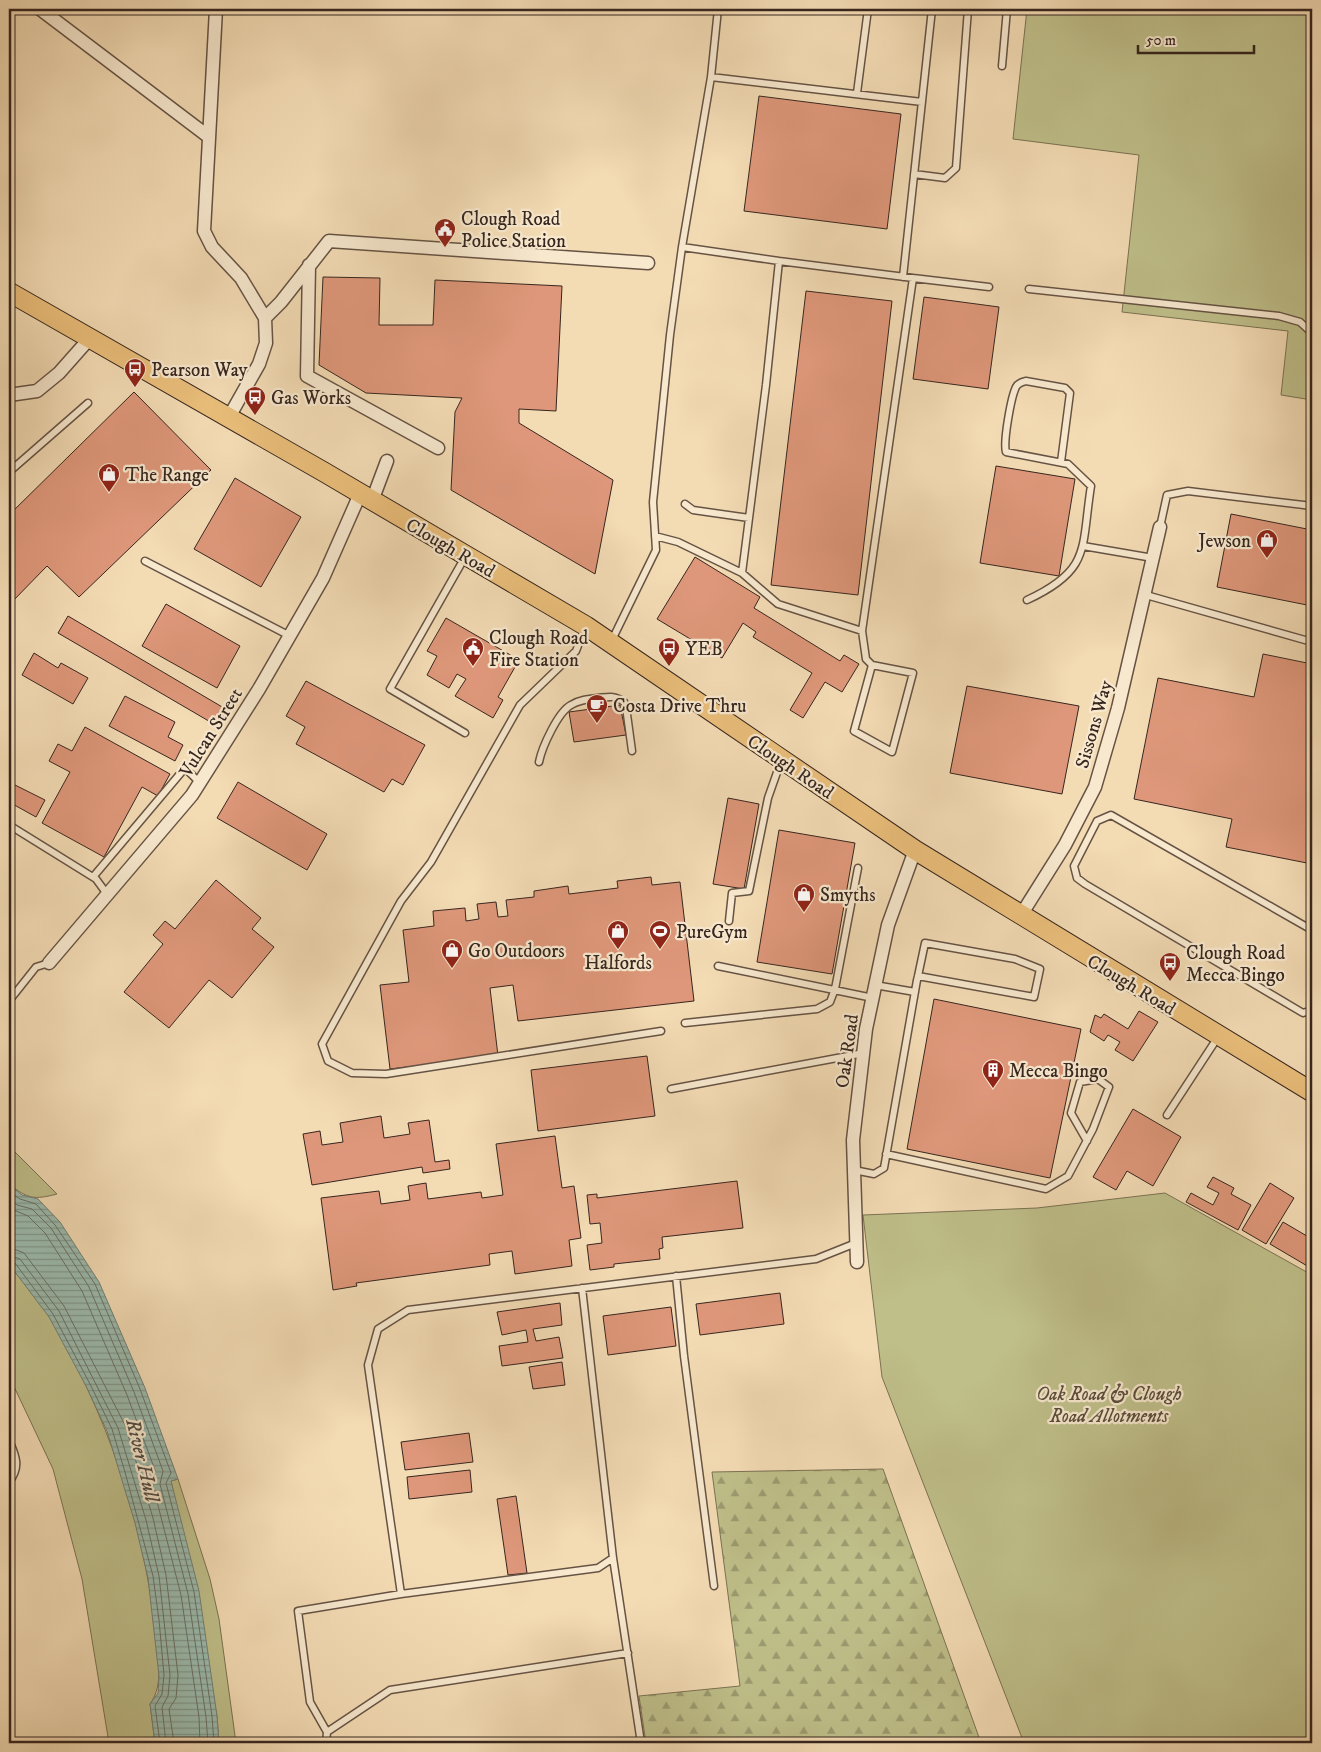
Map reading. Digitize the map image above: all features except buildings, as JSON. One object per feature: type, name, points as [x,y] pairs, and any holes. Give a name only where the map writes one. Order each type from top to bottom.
[{"type":"main road","name":"Clough Road","points":[[9,292],[229,417],[586,626],[915,850],[1312,1092]]},
{"type":"street","points":[[40,9],[208,137]]},
{"type":"street","points":[[216,9],[204,231],[212,247],[241,278],[265,318],[266,343],[260,364],[229,417]]},
{"type":"street","points":[[265,318],[281,302],[329,241],[648,263]]},
{"type":"street","points":[[309,265],[308,376],[438,448]]},
{"type":"street","points":[[9,395],[37,391],[59,373],[90,338]]},
{"type":"street","name":"Vulcan Street","points":[[49,963],[192,795],[290,636],[387,461]]},
{"type":"street","name":"Sissons Way","points":[[1021,915],[1071,833],[1095,787],[1118,708],[1146,595],[1160,527]]},
{"type":"street","name":"Oak Road","points":[[857,1262],[853,1140],[864,1053],[874,991],[888,924],[915,850]]},
{"type":"lane","points":[[611,643],[656,550],[653,502],[670,335],[682,248],[711,77],[718,9]]},
{"type":"lane","points":[[857,94],[868,9]]},
{"type":"lane","points":[[903,277],[932,9]]},
{"type":"lane","points":[[914,174],[945,178],[956,168],[968,9]]},
{"type":"lane","points":[[1002,66],[1007,9]]},
{"type":"lane","points":[[711,77],[922,102]]},
{"type":"lane","points":[[682,248],[989,287]]},
{"type":"lane","points":[[742,573],[779,261]]},
{"type":"lane","points":[[872,665],[854,731],[892,752],[913,673],[872,665],[866,659],[862,631],[913,278]]},
{"type":"lane","points":[[1029,289],[1279,316],[1300,322],[1312,333]]},
{"type":"lane","points":[[1027,600],[1051,588],[1070,573],[1083,546],[1090,486],[1068,464],[1006,452],[1005,445],[1010,416],[1016,388],[1020,382],[1026,381],[1065,388],[1070,393],[1061,462]]},
{"type":"lane","points":[[9,472],[88,403]]},
{"type":"lane","points":[[1160,527],[1167,495],[1188,490],[1312,506]]},
{"type":"lane","points":[[685,504],[694,510],[750,518]]},
{"type":"lane","points":[[655,536],[678,542],[742,573],[778,604],[862,631]]},
{"type":"lane","points":[[1083,546],[1153,558]]},
{"type":"lane","points":[[465,556],[390,689],[465,733]]},
{"type":"lane","points":[[145,561],[290,636]]},
{"type":"lane","points":[[1146,595],[1312,642]]},
{"type":"lane","points":[[586,626],[576,651],[520,705],[431,862],[401,901],[322,1044],[328,1061],[352,1073],[386,1074],[661,1031]]},
{"type":"lane","points":[[539,762],[541,753],[558,718],[569,705],[580,701],[612,696],[624,702],[626,707],[632,751]]},
{"type":"lane","points":[[729,921],[732,892],[749,891],[768,798],[782,760]]},
{"type":"lane","points":[[92,877],[185,768],[200,783]]},
{"type":"lane","points":[[1312,930],[1111,815],[1097,821],[1084,843],[1074,866],[1078,878],[1085,884],[1303,1013],[1312,1010]]},
{"type":"lane","points":[[9,824],[92,877],[107,894]]},
{"type":"lane","points":[[1071,833],[1084,843]]},
{"type":"lane","points":[[686,1023],[817,1009],[830,1002],[835,989],[858,868]]},
{"type":"lane","points":[[854,1170],[874,1174],[884,1168],[915,992],[918,976],[925,943],[1015,959],[1040,969],[1034,997],[918,976]]},
{"type":"lane","points":[[9,1001],[36,967],[49,963]]},
{"type":"lane","points":[[718,966],[835,989],[915,992]]},
{"type":"lane","points":[[1168,1115],[1218,1036]]},
{"type":"lane","points":[[671,1089],[864,1053]]},
{"type":"lane","points":[[886,1154],[1046,1189],[1068,1176],[1087,1141],[1108,1096],[1110,1087],[1098,1078],[1080,1082],[1071,1114],[1087,1141]]},
{"type":"lane","points":[[401,1594],[368,1365],[378,1329],[408,1310],[816,1259],[856,1243]]},
{"type":"lane","points":[[676,1276],[685,1364],[714,1586]]},
{"type":"lane","points":[[582,1288],[613,1558],[641,1743]]},
{"type":"lane","points":[[9,1440],[18,1462],[15,1475],[9,1482]]},
{"type":"lane","points":[[326,1743],[327,1732],[310,1702],[298,1611],[401,1594],[598,1568],[613,1558]]},
{"type":"lane","points":[[327,1732],[390,1690],[628,1653]]},
{"type":"green space","points":[[1027,9],[1312,9],[1312,400],[1281,395],[1288,331],[1122,312],[1139,155],[1013,139]]},
{"type":"green space","points":[[9,1146],[57,1194],[31,1197],[21,1193],[9,1184]]},
{"type":"green space","name":"Oak Road & Clough Road Allotments","points":[[1165,1193],[1312,1275],[1312,1743],[1024,1743],[882,1377],[863,1215],[1037,1208]]},
{"type":"green space","points":[[9,1264],[50,1318],[70,1354],[105,1429],[132,1508],[150,1590],[159,1669],[155,1696],[150,1704],[155,1743],[109,1743],[82,1579],[53,1469],[9,1376]]},
{"type":"green space","points":[[883,1469],[981,1743],[646,1743],[639,1696],[740,1686],[712,1472]]},
{"type":"green space","points":[[178,1479],[210,1579],[219,1619],[236,1743],[219,1743],[217,1716],[171,1481]]},
{"type":"water","name":"River Hull","points":[[9,1184],[22,1195],[38,1199],[60,1222],[99,1282],[145,1388],[178,1479],[171,1481],[199,1591],[217,1716],[219,1743],[155,1743],[150,1704],[158,1693],[159,1676],[148,1578],[135,1523],[107,1431],[86,1386],[49,1317],[9,1264]]},
{"type":"place","name":"Clough Road Police Station","points":[[445,248]]},
{"type":"place","name":"Pearson Way","points":[[135,388]]},
{"type":"place","name":"Gas Works","points":[[255,416]]},
{"type":"place","name":"The Range","points":[[109,493]]},
{"type":"place","name":"Jewson","points":[[1267,559]]},
{"type":"place","name":"Clough Road Fire Station","points":[[473,667]]},
{"type":"place","name":"YEB","points":[[669,667]]},
{"type":"place","name":"Costa Drive Thru","points":[[597,724]]},
{"type":"place","name":"Smyths","points":[[804,913]]},
{"type":"place","name":"Halfords","points":[[618,950]]},
{"type":"place","name":"PureGym","points":[[660,950]]},
{"type":"place","name":"Go Outdoors","points":[[452,969]]},
{"type":"place","name":"Clough Road Mecca Bingo","points":[[1170,982]]},
{"type":"place","name":"Mecca Bingo","points":[[993,1089]]}]
